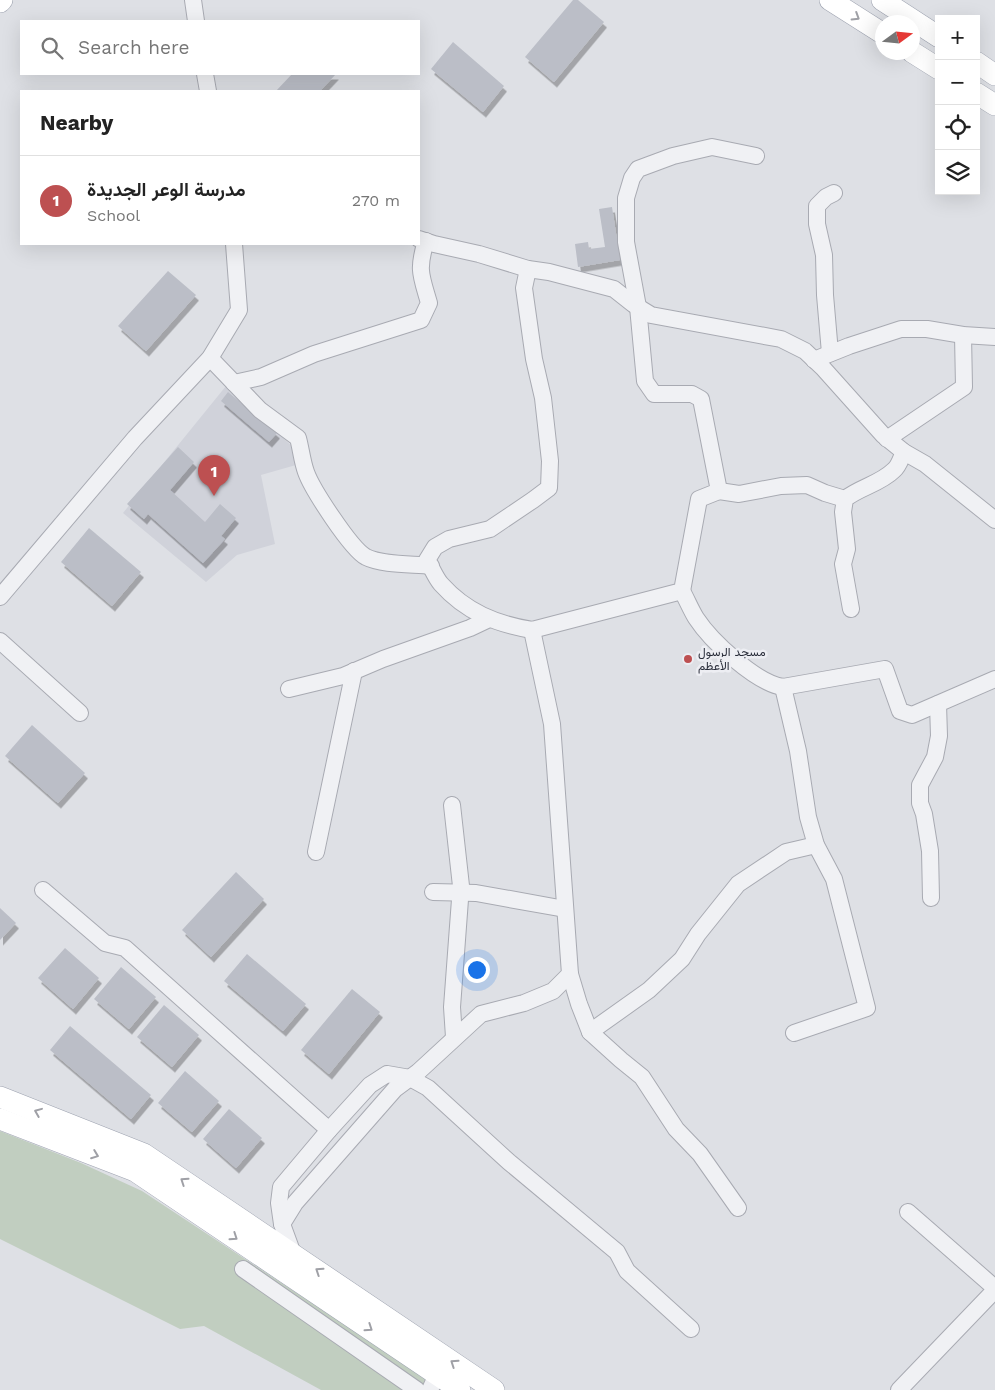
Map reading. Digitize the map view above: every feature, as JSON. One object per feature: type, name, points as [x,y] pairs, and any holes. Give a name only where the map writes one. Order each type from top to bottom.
[{"type":"main road","points":[[830,0],[875,29]]},
{"type":"main road","points":[[882,0],[935,34]]},
{"type":"main road","points":[[920,57],[935,66]]},
{"type":"main road","points":[[980,65],[995,75]]},
{"type":"main road","points":[[980,96],[995,105]]},
{"type":"main road","points":[[0,1097],[144,1154],[494,1390]]},
{"type":"main road","points":[[0,1120],[135,1170],[434,1382],[460,1390]]},
{"type":"street","points":[[193,0],[196,20]]},
{"type":"street","points":[[205,75],[208,90]]},
{"type":"street","points":[[719,491],[701,399],[692,394],[654,394],[645,381],[638,307],[626,242],[626,198],[632,178],[638,169],[672,156],[712,147],[756,156]]},
{"type":"street","points":[[830,353],[824,256],[817,224],[817,206],[826,196],[834,194]]},
{"type":"street","points":[[234,383],[261,376],[314,354],[421,320],[429,303],[420,271],[422,240],[479,254],[528,269],[549,272],[614,289],[651,315],[781,339],[805,351],[887,439],[904,452],[925,464],[995,520]]},
{"type":"street","points":[[0,597],[135,438],[210,358],[239,310],[234,245]]},
{"type":"street","points":[[528,269],[524,288],[534,358],[543,398],[550,461],[549,488],[490,529],[449,539],[435,547],[427,560],[440,583],[461,603],[480,616],[512,627],[532,630],[682,591]]},
{"type":"street","points":[[814,360],[901,329],[927,329],[963,335],[995,337]]},
{"type":"street","points":[[887,439],[964,388],[963,335]]},
{"type":"street","points":[[210,358],[260,410],[298,438],[306,472],[313,489],[346,537],[365,556],[384,561],[431,566]]},
{"type":"street","points":[[851,609],[843,564],[848,549],[843,512],[845,499],[854,491],[882,480],[896,469],[904,452]]},
{"type":"street","points":[[845,499],[808,485],[781,486],[739,494],[719,491],[699,499],[682,591],[697,619],[721,647],[745,668],[773,685],[783,687],[884,669],[900,712],[912,715],[995,679]]},
{"type":"street","points":[[289,689],[343,676],[489,619]]},
{"type":"street","points":[[532,630],[552,724],[570,974],[578,1004],[590,1032],[642,1077],[676,1129],[700,1154],[738,1208]]},
{"type":"street","points":[[0,641],[80,713]]},
{"type":"street","points":[[316,852],[354,671]]},
{"type":"street","points":[[783,687],[798,751],[808,817],[816,845],[834,879],[867,1008],[794,1033]]},
{"type":"street","points":[[931,898],[930,851],[924,814],[920,803],[920,784],[935,757],[939,736],[938,704]]},
{"type":"street","points":[[452,805],[461,886],[452,1007],[454,1037]]},
{"type":"street","points":[[590,1032],[649,990],[682,959],[698,934],[738,884],[786,852],[816,845]]},
{"type":"street","points":[[44,890],[105,942],[124,948],[328,1130]]},
{"type":"street","points":[[433,892],[476,893],[565,909]]},
{"type":"street","points":[[282,1224],[295,1203],[395,1089],[410,1078],[480,1014],[524,1003],[553,991],[570,974]]},
{"type":"street","points":[[294,1254],[282,1224],[279,1203],[281,1188],[328,1130],[370,1085],[387,1074],[410,1078],[428,1088],[509,1162],[617,1252],[627,1271],[691,1329]]},
{"type":"street","points":[[899,1390],[995,1289],[908,1212]]},
{"type":"street","points":[[243,1269],[417,1390]]},
{"type":"shaded area","points":[[226,386],[295,449],[296,465],[261,475],[275,544],[237,555],[206,582],[123,513]]},
{"type":"green space","points":[[0,1131],[81,1163],[142,1191],[427,1379],[425,1390],[321,1390],[204,1326],[180,1329],[0,1239]]},
{"type":"building","points":[[573,0],[578,0],[604,22],[554,82],[525,57]]},
{"type":"building","points":[[453,42],[504,86],[483,112],[431,69]]},
{"type":"building","points":[[291,75],[335,75],[321,90],[277,90]]},
{"type":"building","points":[[612,207],[620,260],[578,267],[575,244],[588,242],[589,249],[605,247],[599,209]]},
{"type":"building","points":[[168,271],[196,295],[146,351],[118,326]]},
{"type":"building","points":[[228,392],[277,433],[269,442],[221,401]]},
{"type":"building","points":[[178,447],[194,462],[170,490],[205,522],[220,504],[236,518],[221,536],[225,539],[203,563],[148,514],[144,519],[127,504]]},
{"type":"building","points":[[89,528],[141,572],[112,606],[61,562]]},
{"type":"building","points":[[32,725],[85,773],[58,803],[5,756]]},
{"type":"building","points":[[236,872],[264,899],[211,957],[182,930]]},
{"type":"building","points":[[0,908],[16,923],[0,940]]},
{"type":"building","points":[[65,948],[99,978],[73,1009],[38,978]]},
{"type":"building","points":[[247,954],[306,1004],[283,1031],[224,981]]},
{"type":"building","points":[[121,967],[156,997],[129,1029],[94,999]]},
{"type":"building","points":[[352,989],[380,1012],[329,1074],[301,1050]]},
{"type":"building","points":[[164,1005],[199,1035],[172,1067],[137,1037]]},
{"type":"building","points":[[70,1026],[151,1095],[131,1119],[50,1050]]},
{"type":"building","points":[[185,1071],[219,1101],[192,1132],[158,1103]]},
{"type":"building","points":[[229,1109],[262,1138],[236,1168],[203,1139]]},
{"type":"place","name":"مدرسة الوعر الجديدة","points":[[214,496]]},
{"type":"place","name":"مسجد الرسول الأعظم","points":[[688,659]]}]
